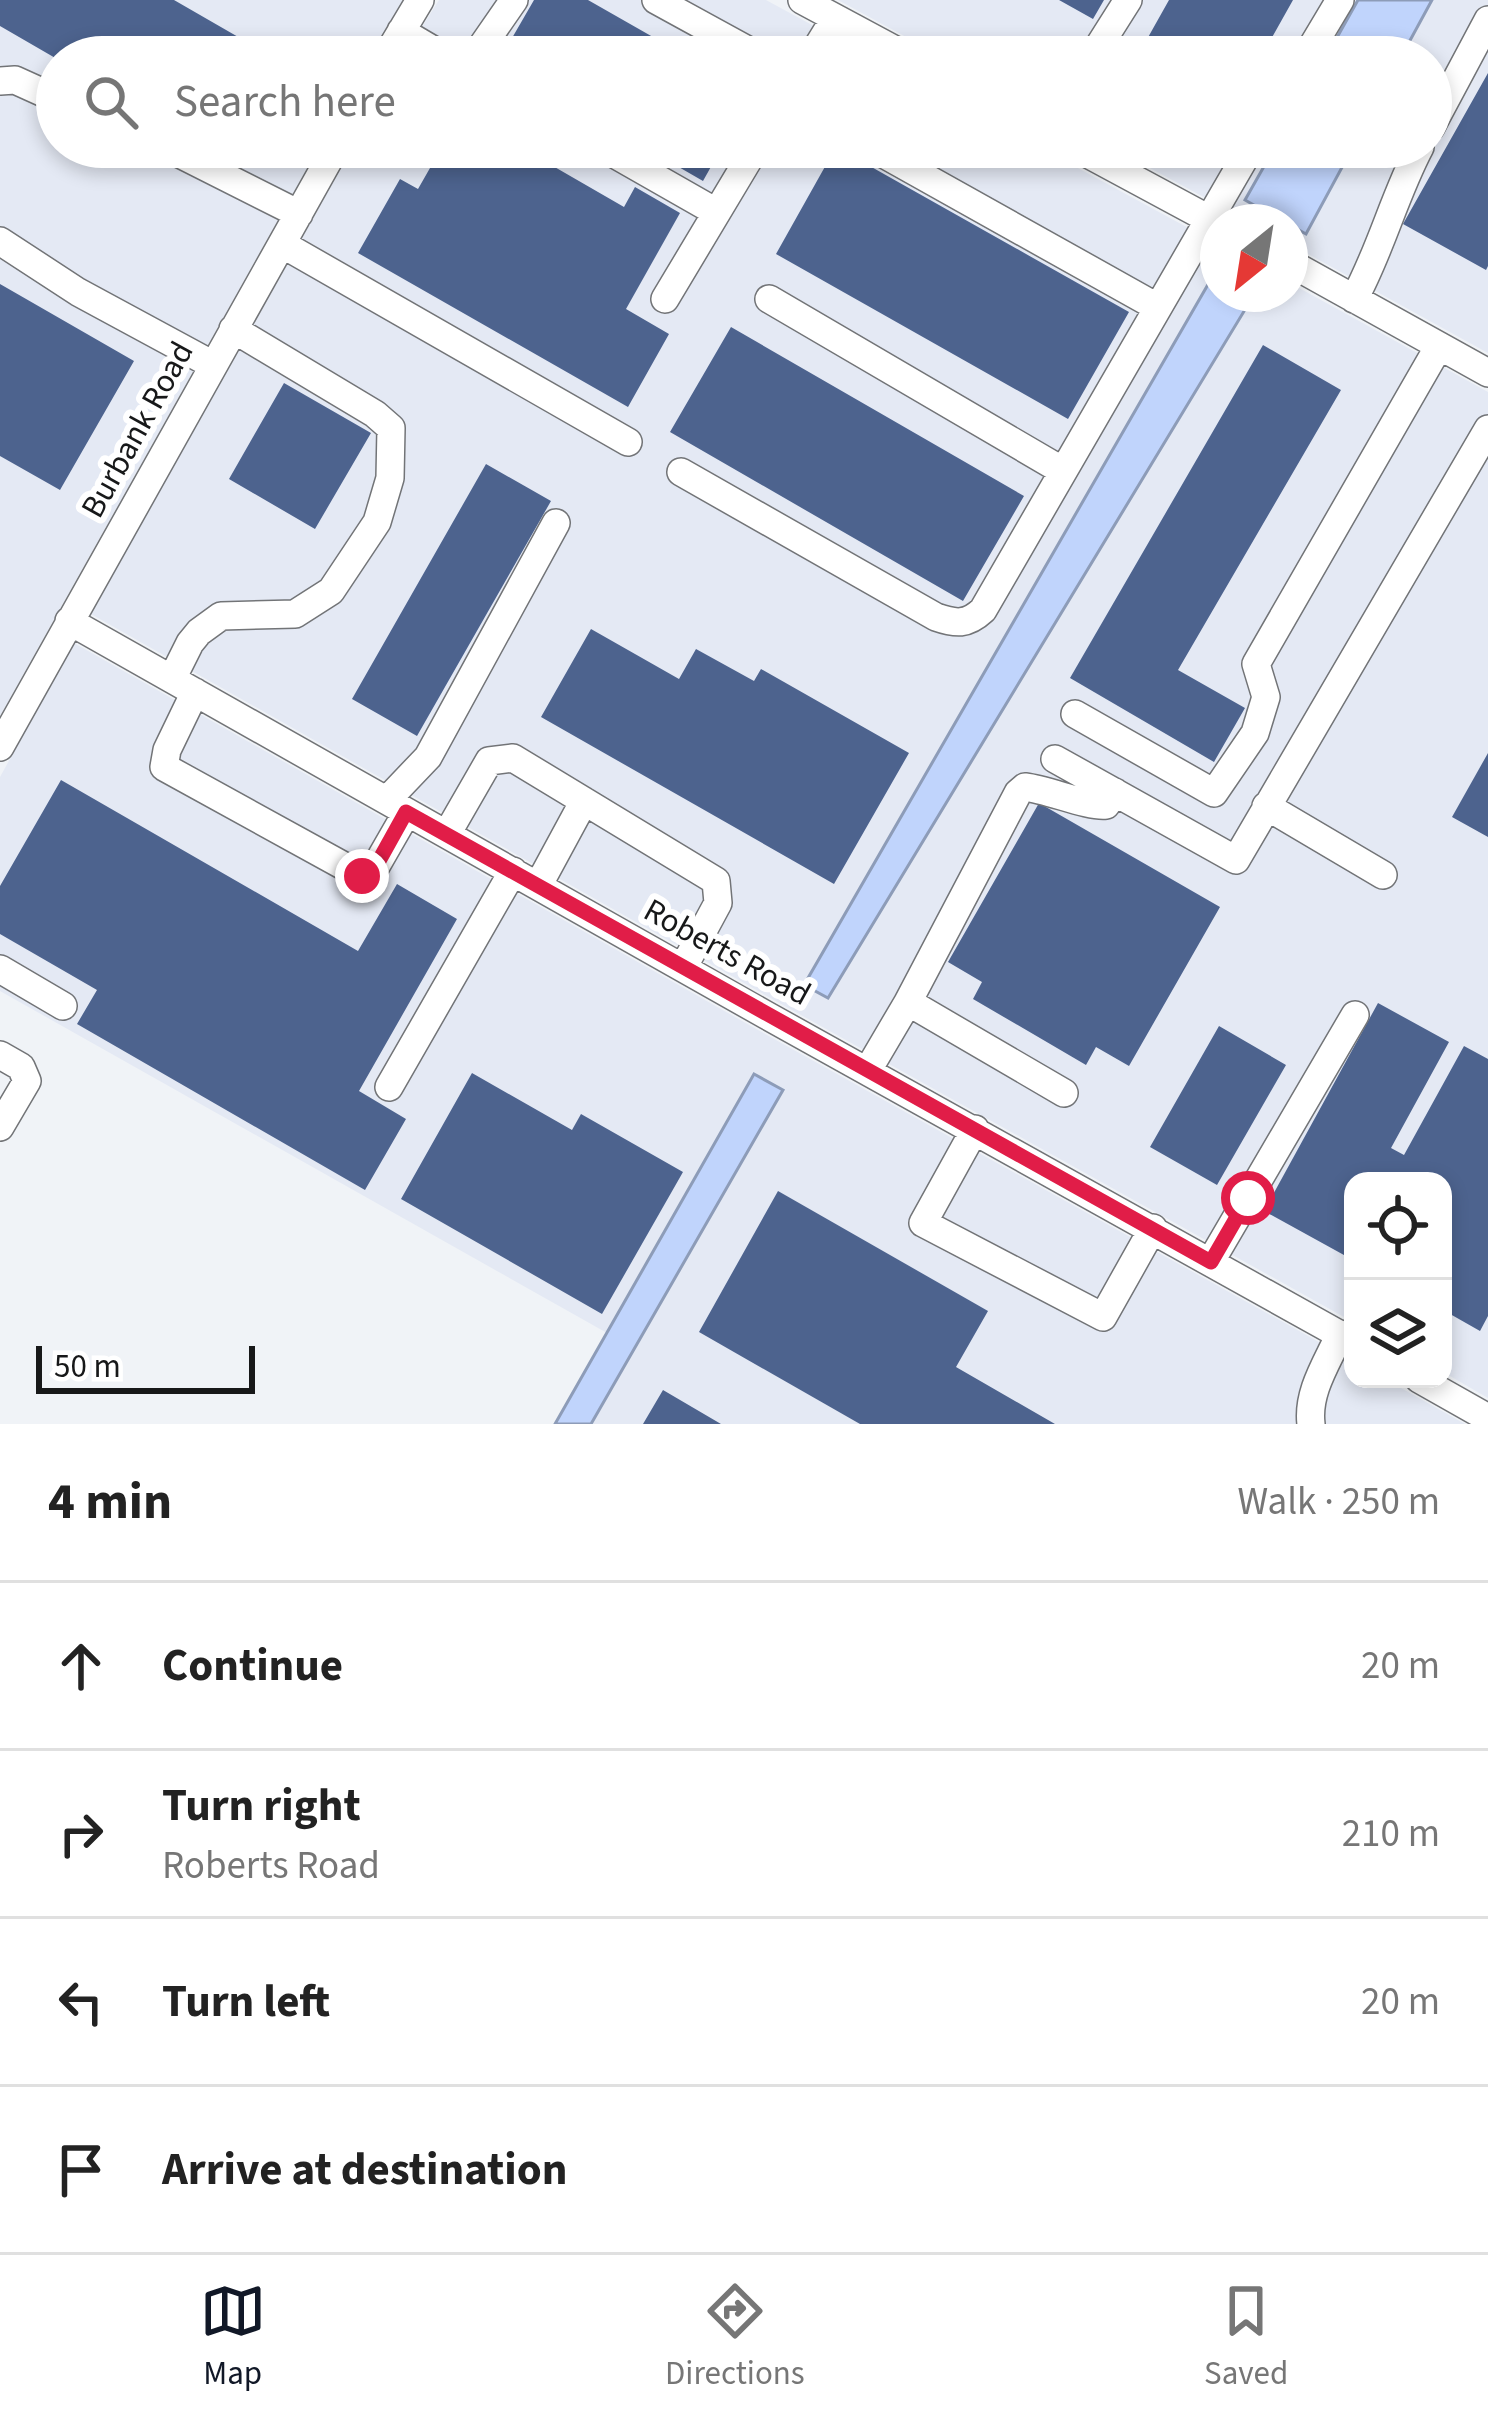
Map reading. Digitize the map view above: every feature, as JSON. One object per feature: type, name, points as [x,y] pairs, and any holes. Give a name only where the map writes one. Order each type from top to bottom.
[{"type":"street","points":[[398,36],[420,0]]},
{"type":"street","points":[[489,36],[514,0]]},
{"type":"street","points":[[656,0],[722,36]]},
{"type":"street","points":[[802,0],[869,36]]},
{"type":"street","points":[[1105,36],[1128,0]]},
{"type":"street","points":[[1319,36],[1340,0]]},
{"type":"street","points":[[824,36],[835,18]]},
{"type":"street","points":[[1452,88],[1488,20]]},
{"type":"street","points":[[401,31],[409,36]]},
{"type":"street","points":[[0,80],[15,80],[36,90]]},
{"type":"street","points":[[207,168],[298,214]]},
{"type":"street","name":"Burbank Road","points":[[0,747],[324,168]]},
{"type":"street","points":[[639,168],[716,212]]},
{"type":"street","points":[[664,299],[743,168]]},
{"type":"street","points":[[909,168],[1157,307]]},
{"type":"street","points":[[1114,168],[1200,214]]},
{"type":"street","points":[[1222,204],[1240,168]]},
{"type":"street","points":[[1354,298],[1373,264],[1408,168]]},
{"type":"street","points":[[0,241],[78,292],[213,365]]},
{"type":"street","points":[[680,472],[936,617],[970,622],[983,610],[1200,241]]},
{"type":"street","points":[[282,244],[628,442]]},
{"type":"street","points":[[1308,273],[1488,373]]},
{"type":"street","points":[[769,299],[1063,471]]},
{"type":"street","points":[[233,329],[391,428],[390,478],[376,522],[331,591],[295,614],[221,616],[199,632],[164,767],[362,876],[376,866],[397,806],[556,523]]},
{"type":"street","points":[[1075,714],[1214,793],[1256,733],[1266,697],[1256,664],[1439,346]]},
{"type":"street","points":[[1055,759],[1236,860],[1488,429]]},
{"type":"street","name":"Roberts Road","points":[[69,621],[1344,1336]]},
{"type":"street","points":[[447,834],[489,761],[513,758],[716,881],[718,903],[682,968]]},
{"type":"street","points":[[868,1070],[1018,794],[1025,787],[1048,790],[1095,806],[1106,805],[1115,792]]},
{"type":"street","points":[[538,886],[584,801]]},
{"type":"street","points":[[1266,806],[1383,875]]},
{"type":"street","points":[[389,1087],[513,872]]},
{"type":"street","points":[[0,968],[63,1006]]},
{"type":"street","points":[[908,1002],[1064,1093]]},
{"type":"street","points":[[1211,1262],[1355,1015]]},
{"type":"street","points":[[0,1055],[21,1067],[27,1081],[0,1126]]},
{"type":"street","points":[[975,1129],[923,1223],[1103,1317],[1153,1228]]},
{"type":"street","points":[[1311,1424],[1313,1392],[1344,1343]]},
{"type":"street","points":[[1435,1388],[1488,1418]]},
{"type":"shaded area","points":[[0,0],[403,0],[382,36],[36,36],[36,168],[307,168],[0,716]]},
{"type":"shaded area","points":[[439,0],[766,0],[832,36],[416,36]]},
{"type":"shaded area","points":[[838,0],[1357,0],[1337,36],[904,36]]},
{"type":"shaded area","points":[[1432,0],[1488,0],[1488,353],[1308,254],[1308,229],[1342,168],[1452,168],[1452,36],[1412,36]]},
{"type":"shaded area","points":[[341,168],[1078,168],[1200,234],[1200,299],[805,984],[828,998],[1244,312],[1308,312],[1308,293],[1488,392],[1488,1398],[1452,1377],[1452,1172],[1344,1172],[1344,1317],[91,614]]},
{"type":"shaded area","points":[[1150,168],[1264,168],[1246,200],[1253,204],[1217,204]]},
{"type":"shaded area","points":[[74,643],[1344,1356],[1344,1388],[1401,1388],[1465,1424],[591,1424],[783,1090],[754,1074],[607,1333],[0,991],[0,777]]},
{"type":"water","points":[[1358,0],[1432,0],[1412,36],[1338,36]]},
{"type":"water","points":[[1263,168],[1342,168],[1308,230],[1308,204],[1245,200]]},
{"type":"water","points":[[1200,298],[1200,312],[1244,312],[828,998],[804,985]]},
{"type":"water","points":[[754,1074],[783,1090],[591,1424],[555,1424]]},
{"type":"building","points":[[0,0],[174,0],[237,36],[36,36],[36,47],[0,26]]},
{"type":"building","points":[[534,0],[588,0],[651,36],[513,36]]},
{"type":"building","points":[[1059,0],[1104,0],[1093,19]]},
{"type":"building","points":[[1169,0],[1293,0],[1273,36],[1149,36]]},
{"type":"building","points":[[1488,73],[1486,270],[1403,224],[1435,168],[1452,168],[1452,137]]},
{"type":"building","points":[[430,168],[556,168],[624,207],[635,187],[680,213],[626,309],[669,334],[628,407],[358,253],[400,179],[418,189]]},
{"type":"building","points":[[680,168],[710,168],[703,181]]},
{"type":"building","points":[[824,168],[873,168],[1129,312],[1068,419],[776,254]]},
{"type":"building","points":[[0,284],[134,361],[60,490],[0,456]]},
{"type":"building","points":[[731,327],[1024,496],[963,601],[670,432]]},
{"type":"building","points":[[1263,345],[1341,390],[1178,670],[1245,708],[1214,762],[1070,678]]},
{"type":"building","points":[[284,383],[371,433],[315,529],[229,479]]},
{"type":"building","points":[[486,464],[551,501],[417,736],[352,699]]},
{"type":"building","points":[[591,629],[679,679],[696,649],[754,681],[761,669],[909,753],[834,884],[541,717]]},
{"type":"building","points":[[1488,753],[1488,837],[1452,817]]},
{"type":"building","points":[[61,780],[358,951],[397,884],[457,919],[359,1091],[406,1119],[365,1190],[77,1024],[97,990],[0,934],[0,886]]},
{"type":"building","points":[[1039,803],[1220,907],[1129,1066],[1096,1047],[1086,1065],[973,999],[982,982],[948,962]]},
{"type":"building","points":[[1378,1003],[1449,1042],[1391,1148],[1404,1155],[1464,1046],[1488,1059],[1488,1316],[1480,1331],[1452,1315],[1452,1172],[1344,1172],[1344,1255],[1264,1211]]},
{"type":"building","points":[[1219,1026],[1286,1065],[1217,1185],[1150,1147]]},
{"type":"building","points":[[472,1073],[572,1130],[581,1114],[683,1172],[602,1314],[401,1199]]},
{"type":"building","points":[[778,1191],[988,1311],[956,1367],[1055,1424],[860,1424],[699,1332]]},
{"type":"building","points":[[663,1390],[721,1424],[643,1424]]},
{"type":"route","points":[[362,876],[376,866],[406,812],[1211,1262],[1248,1198]]}]
